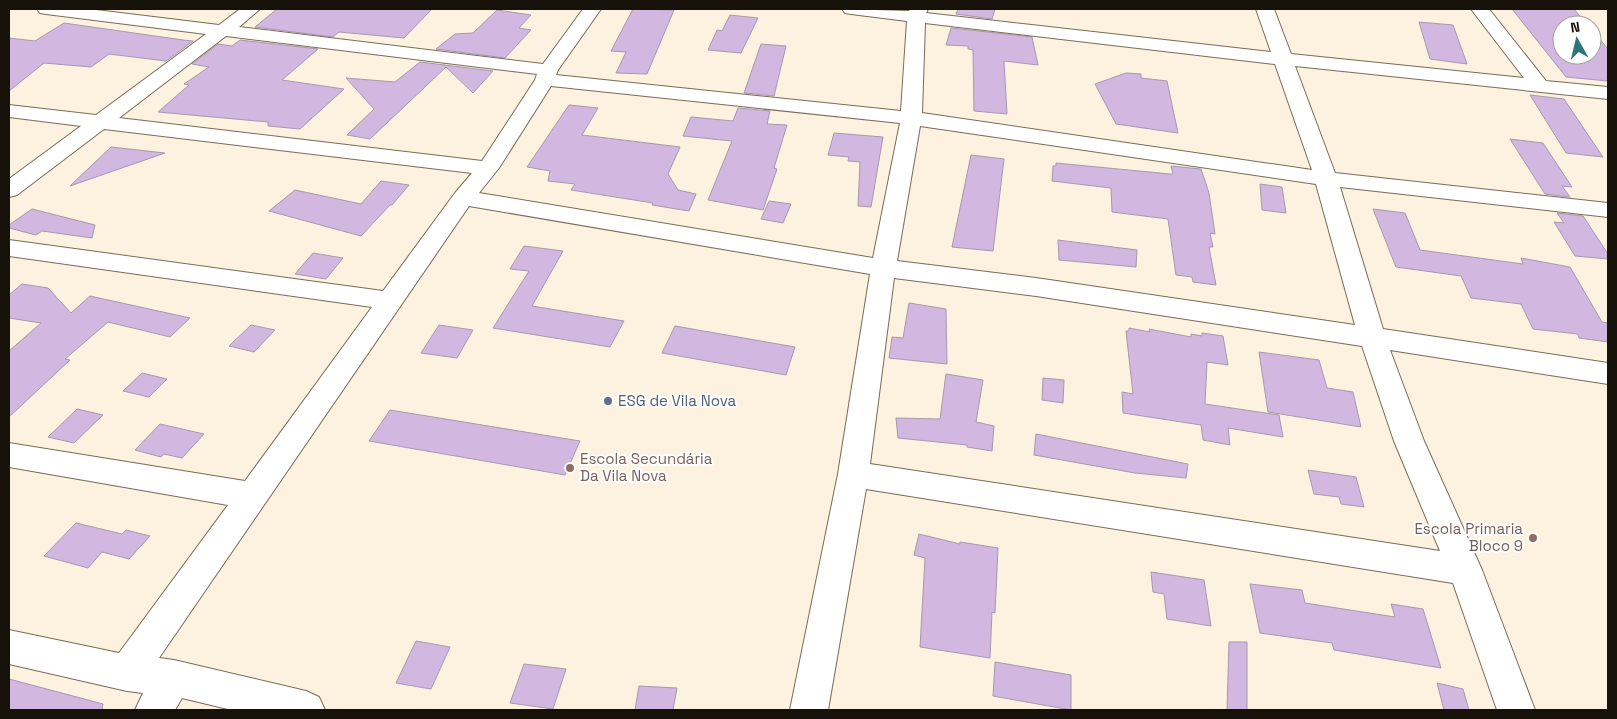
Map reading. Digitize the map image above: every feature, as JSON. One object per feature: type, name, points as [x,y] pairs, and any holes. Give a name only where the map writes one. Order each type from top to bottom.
[{"type":"street","points":[[46,9],[223,29],[546,75],[911,118],[1326,179],[1608,210]]},
{"type":"street","points":[[9,190],[251,9]]},
{"type":"street","points":[[126,673],[463,198],[488,168],[546,75],[592,9]]},
{"type":"street","points":[[851,9],[917,12],[1156,46],[1608,93]]},
{"type":"street","points":[[1265,9],[1326,179],[1372,337],[1409,441],[1465,570],[1516,710]]},
{"type":"street","points":[[1480,9],[1539,85]]},
{"type":"street","points":[[809,710],[853,474],[883,268],[911,118],[917,12]]},
{"type":"street","points":[[9,111],[488,168]]},
{"type":"street","points":[[463,198],[883,268],[1036,287],[1608,373]]},
{"type":"street","points":[[9,248],[390,301]]},
{"type":"street","points":[[9,455],[253,496]]},
{"type":"street","points":[[853,474],[1465,570]]},
{"type":"street","points":[[9,647],[126,673],[174,678],[306,710]]},
{"type":"street","points":[[154,710],[174,678]]},
{"type":"building","points":[[277,9],[432,9],[404,38],[339,32],[333,37],[255,27]]},
{"type":"building","points":[[633,9],[674,10],[647,74],[616,73],[626,52],[611,51]]},
{"type":"building","points":[[958,9],[995,9],[992,19],[956,14]]},
{"type":"building","points":[[1512,9],[1574,9],[1579,15],[1552,15],[1552,59]]},
{"type":"building","points":[[497,10],[531,15],[519,28],[531,30],[505,58],[436,49],[455,34],[473,33]]},
{"type":"building","points":[[730,15],[758,18],[741,53],[708,50],[717,30],[722,31]]},
{"type":"building","points":[[1419,22],[1453,25],[1467,64],[1430,59]]},
{"type":"building","points":[[64,23],[193,41],[166,61],[109,54],[91,67],[44,63],[9,91],[9,38],[35,41]]},
{"type":"building","points":[[951,28],[1032,37],[1038,65],[1004,61],[1007,114],[974,111],[973,50],[968,49],[968,46],[946,45]]},
{"type":"building","points":[[240,40],[318,49],[282,80],[344,89],[300,129],[268,126],[268,122],[158,112],[189,85],[184,84],[209,67],[192,64],[218,44],[232,46]]},
{"type":"building","points":[[1602,42],[1608,49],[1608,81],[1566,77],[1556,65],[1602,65]]},
{"type":"building","points":[[761,44],[786,46],[774,96],[744,93]]},
{"type":"building","points":[[420,62],[493,71],[473,93],[446,67],[370,139],[347,135],[374,109],[346,78],[395,82]]},
{"type":"building","points":[[1126,73],[1141,74],[1141,78],[1167,81],[1178,133],[1116,124],[1095,84]]},
{"type":"building","points":[[1530,95],[1564,99],[1603,157],[1566,153]]},
{"type":"building","points":[[569,105],[598,108],[582,135],[680,147],[668,174],[678,190],[696,194],[689,211],[652,205],[653,203],[571,190],[575,184],[548,181],[550,171],[527,167]]},
{"type":"building","points":[[738,108],[770,111],[767,124],[787,125],[774,168],[777,169],[763,210],[708,200],[732,141],[683,136],[691,117],[733,121]]},
{"type":"building","points":[[834,133],[883,137],[871,207],[858,206],[860,162],[848,161],[849,157],[828,155]]},
{"type":"building","points":[[1510,139],[1543,143],[1572,187],[1562,186],[1570,197],[1545,194]]},
{"type":"building","points":[[111,147],[165,153],[70,186]]},
{"type":"building","points":[[971,155],[1004,159],[993,251],[952,247]]},
{"type":"building","points":[[1056,163],[1170,174],[1173,174],[1171,166],[1201,169],[1209,193],[1215,234],[1210,233],[1213,247],[1209,247],[1216,285],[1193,282],[1192,277],[1176,275],[1168,219],[1112,212],[1111,188],[1052,181],[1053,166],[1056,166]]},
{"type":"building","points":[[381,181],[409,185],[361,236],[269,211],[295,190],[361,204]]},
{"type":"building","points":[[1260,184],[1282,187],[1286,213],[1262,210]]},
{"type":"building","points":[[769,201],[791,204],[783,223],[761,219]]},
{"type":"building","points":[[32,209],[95,225],[92,238],[42,231],[36,235],[9,228],[9,225]]},
{"type":"building","points":[[1373,209],[1405,213],[1420,250],[1523,264],[1521,258],[1570,267],[1602,322],[1608,323],[1608,342],[1579,338],[1578,334],[1533,329],[1521,304],[1471,298],[1461,276],[1396,267]]},
{"type":"building","points":[[1557,213],[1583,216],[1608,254],[1608,259],[1575,256],[1554,222],[1564,223]]},
{"type":"building","points":[[1058,240],[1137,250],[1136,267],[1059,260]]},
{"type":"building","points":[[524,246],[563,251],[532,306],[624,321],[610,347],[493,328],[529,271],[510,269]]},
{"type":"building","points":[[313,253],[343,258],[326,279],[295,274]]},
{"type":"building","points":[[22,284],[48,288],[71,313],[90,296],[190,318],[170,337],[108,322],[65,359],[70,360],[9,417],[9,351],[41,323],[9,318],[9,295]]},
{"type":"building","points":[[909,303],[946,309],[947,364],[889,358],[892,337],[903,338]]},
{"type":"building","points":[[251,325],[275,330],[254,352],[229,346]]},
{"type":"building","points":[[439,325],[473,330],[457,358],[421,353]]},
{"type":"building","points":[[675,326],[795,347],[786,375],[662,353]]},
{"type":"building","points":[[1129,328],[1150,332],[1149,329],[1191,337],[1191,334],[1202,336],[1202,333],[1223,336],[1228,365],[1207,362],[1205,404],[1279,415],[1283,437],[1228,428],[1230,445],[1203,440],[1201,425],[1123,413],[1122,392],[1133,394],[1126,331],[1129,331]]},
{"type":"building","points":[[1259,352],[1319,360],[1327,388],[1353,392],[1361,427],[1268,412]]},
{"type":"building","points":[[142,373],[167,379],[149,397],[123,391]]},
{"type":"building","points":[[946,374],[983,380],[976,422],[994,426],[992,451],[967,447],[967,445],[898,438],[896,418],[940,419]]},
{"type":"building","points":[[1043,378],[1064,380],[1063,403],[1042,400]]},
{"type":"building","points":[[77,409],[103,415],[74,443],[48,437]]},
{"type":"building","points":[[390,410],[580,441],[565,475],[369,441]]},
{"type":"building","points":[[160,424],[204,434],[182,458],[164,454],[161,457],[135,450]]},
{"type":"building","points":[[1036,434],[1188,464],[1186,478],[1135,473],[1034,455]]},
{"type":"building","points":[[1308,470],[1356,477],[1364,507],[1341,504],[1339,497],[1314,494]]},
{"type":"building","points":[[76,523],[122,534],[126,530],[150,536],[129,559],[102,552],[88,568],[44,556]]},
{"type":"building","points":[[919,534],[960,544],[960,542],[998,548],[995,613],[992,612],[990,658],[920,647],[925,558],[914,555]]},
{"type":"building","points":[[1151,572],[1204,580],[1211,626],[1167,619],[1164,594],[1153,592]]},
{"type":"building","points":[[1250,584],[1302,590],[1305,603],[1395,617],[1391,604],[1423,609],[1441,668],[1334,650],[1332,643],[1260,633]]},
{"type":"building","points":[[416,641],[450,647],[431,689],[396,683]]},
{"type":"building","points":[[1229,642],[1247,642],[1247,710],[1227,710]]},
{"type":"building","points":[[995,662],[1071,675],[1071,710],[993,696]]},
{"type":"building","points":[[524,664],[566,669],[553,709],[510,703]]},
{"type":"building","points":[[9,679],[103,704],[102,710],[9,710]]},
{"type":"building","points":[[1437,683],[1463,689],[1469,710],[1444,710]]},
{"type":"building","points":[[639,686],[677,688],[673,710],[635,710]]},
{"type":"place","name":"ESG de Vila Nova","points":[[608,401]]},
{"type":"place","name":"Escola Secundária Da Vila Nova","points":[[570,468]]},
{"type":"place","name":"Escola Primaria Bloco 9","points":[[1533,538]]}]
